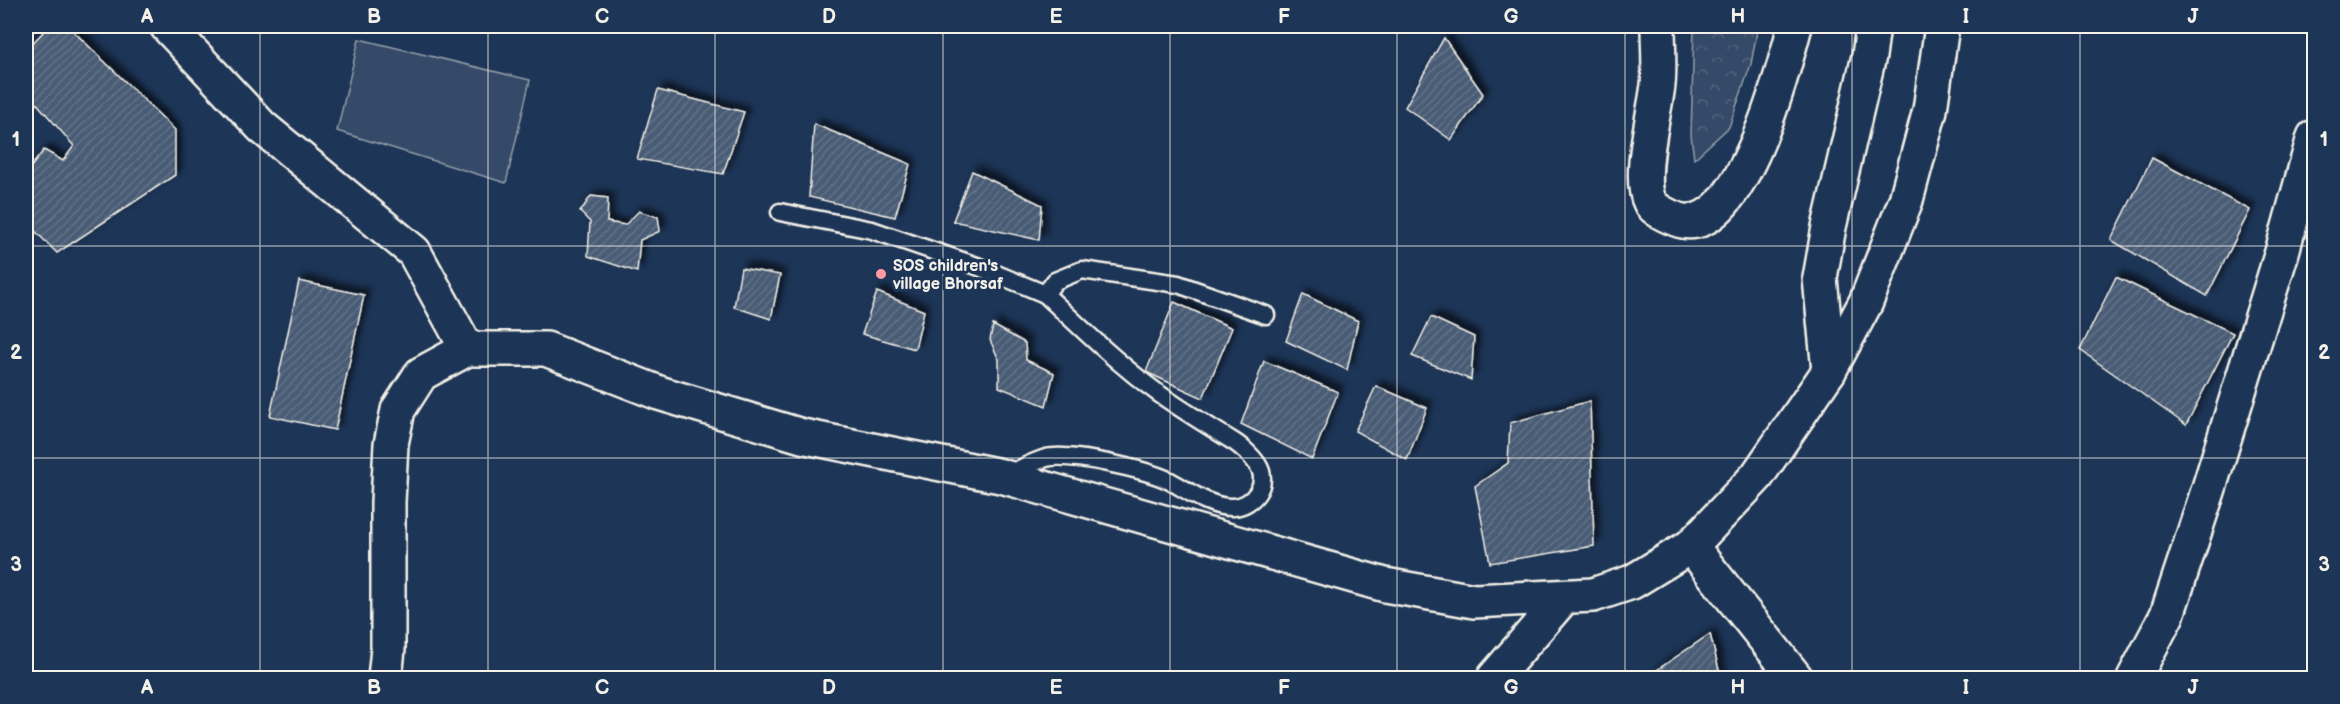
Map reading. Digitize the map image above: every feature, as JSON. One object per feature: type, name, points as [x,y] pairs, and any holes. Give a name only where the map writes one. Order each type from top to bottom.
[{"type":"main road","points":[[167,26],[262,127],[414,252],[467,349]]},
{"type":"main road","points":[[1658,26],[1658,82],[1645,180],[1650,202],[1666,215],[1684,222],[1708,216],[1725,200],[1745,169],[1765,126],[1795,26]]},
{"type":"main road","points":[[1829,371],[1820,278],[1829,227],[1869,56],[1873,26]]},
{"type":"main road","points":[[385,678],[388,649],[390,456],[398,410],[421,374],[467,349],[546,349],[659,393],[802,436],[1001,476],[1385,585],[1474,601],[1593,595],[1632,582],[1691,546],[1757,476],[1829,371],[1866,302],[1906,200],[1929,110],[1942,26]]},
{"type":"main road","points":[[2134,678],[2167,615],[2206,499],[2282,252],[2314,137]]},
{"type":"main road","points":[[1691,546],[1796,678]]},
{"type":"main road","points":[[1494,678],[1563,598]]},
{"type":"lane","points":[[780,212],[872,230],[977,266],[1045,294],[1101,346],[1158,393],[1236,443],[1258,466],[1262,481],[1257,496],[1248,504],[1232,507],[1194,495],[1153,473],[1120,465],[1047,458],[1001,476]]},
{"type":"lane","points":[[1045,294],[1055,281],[1082,270],[1178,284],[1266,315]]},
{"type":"green space","points":[[1694,26],[1758,26],[1751,64],[1729,127],[1694,159],[1691,135]]},
{"type":"green space","points":[[359,39],[530,80],[506,183],[337,131]]},
{"type":"building","points":[[49,26],[68,26],[175,130],[175,175],[57,253],[26,222],[26,173],[44,150],[63,161],[74,146],[26,91],[26,50]]},
{"type":"building","points":[[1444,38],[1483,94],[1451,140],[1405,107]]},
{"type":"building","points":[[658,90],[744,112],[723,174],[637,159]]},
{"type":"building","points":[[814,124],[910,164],[895,217],[809,197]]},
{"type":"building","points":[[2152,158],[2250,210],[2207,296],[2111,240]]},
{"type":"building","points":[[972,171],[1042,205],[1039,240],[953,221]]},
{"type":"building","points":[[591,196],[608,198],[607,222],[625,225],[639,211],[658,217],[660,231],[640,240],[637,272],[588,256],[590,222],[580,212]]},
{"type":"building","points":[[741,268],[780,275],[771,319],[734,307]]},
{"type":"building","points":[[2116,277],[2233,333],[2186,425],[2080,350]]},
{"type":"building","points":[[299,281],[364,295],[335,430],[270,416]]},
{"type":"building","points":[[877,292],[924,311],[915,349],[862,334]]},
{"type":"building","points":[[1303,294],[1358,321],[1347,370],[1286,341]]},
{"type":"building","points":[[1174,302],[1232,328],[1203,398],[1146,372]]},
{"type":"building","points":[[1431,317],[1474,337],[1471,380],[1412,356]]},
{"type":"building","points":[[993,325],[1025,343],[1026,360],[1054,373],[1046,406],[999,387],[999,360],[990,340]]},
{"type":"building","points":[[1264,361],[1338,392],[1312,459],[1241,424]]},
{"type":"building","points":[[1376,386],[1427,408],[1407,460],[1355,431]]},
{"type":"building","points":[[1590,401],[1594,546],[1490,563],[1475,486],[1508,463],[1510,423]]},
{"type":"building","points":[[1710,634],[1721,678],[1653,678],[1651,674]]},
{"type":"place","name":"SOS children's village Bhorsaf","points":[[881,274]]}]
